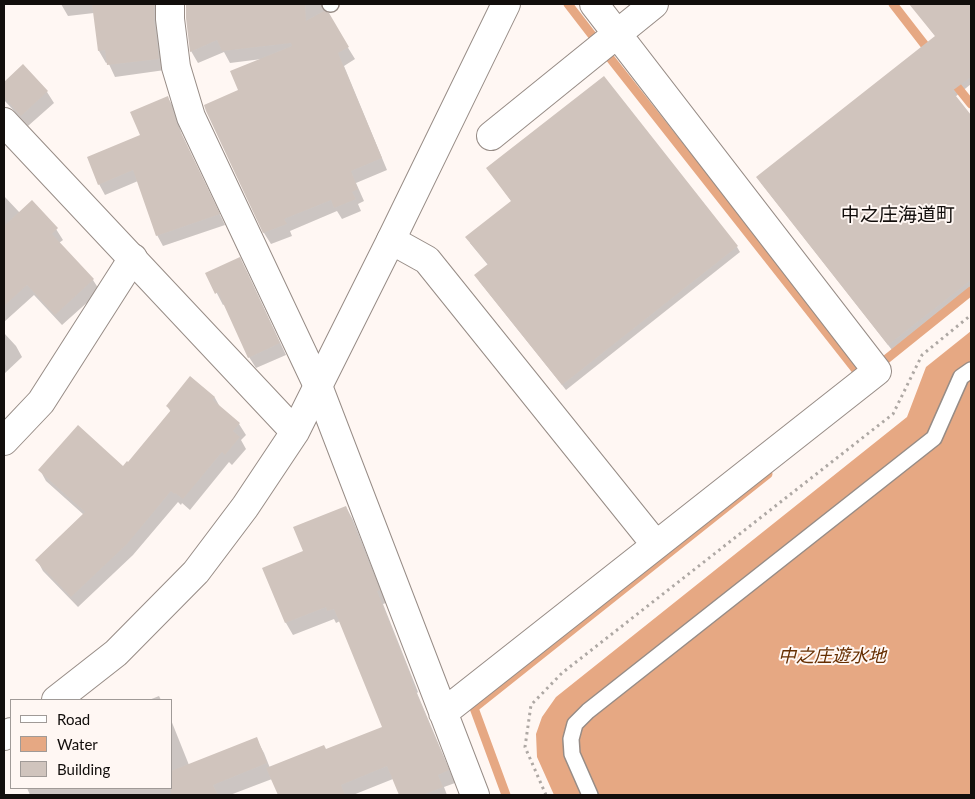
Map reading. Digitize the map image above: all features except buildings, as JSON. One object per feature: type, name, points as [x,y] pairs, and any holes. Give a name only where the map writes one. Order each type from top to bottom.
[{"type":"street","points":[[170,4],[170,20],[176,67],[191,117],[318,386],[475,795]]},
{"type":"street","points":[[57,699],[116,653],[196,572],[245,507],[295,432],[506,4]]},
{"type":"street","points":[[444,713],[877,371],[594,4]]},
{"type":"street","points":[[490,136],[654,4]]},
{"type":"street","points":[[4,122],[295,432]]},
{"type":"street","points":[[391,240],[427,260],[656,545]]},
{"type":"street","points":[[4,440],[41,402],[133,258]]},
{"type":"lane","points":[[590,795],[572,754],[571,739],[575,724],[588,711],[934,438],[961,377],[971,370]]},
{"type":"path","points":[[546,795],[525,747],[531,705],[562,673],[893,414],[922,355],[971,315]]},
{"type":"water","name":"中之庄遊水地","points":[[971,331],[971,795],[554,795],[537,757],[536,734],[542,717],[556,697],[907,417],[926,367]]},
{"type":"waterway","points":[[568,4],[595,39]]},
{"type":"waterway","points":[[893,4],[931,53]]},
{"type":"waterway","points":[[610,58],[859,374]]},
{"type":"waterway","points":[[951,79],[971,104]]},
{"type":"waterway","points":[[884,361],[971,291]]},
{"type":"waterway","points":[[506,795],[474,708],[768,474]]},
{"type":"district","name":"中之庄海道町","points":[[898,215]]}]
